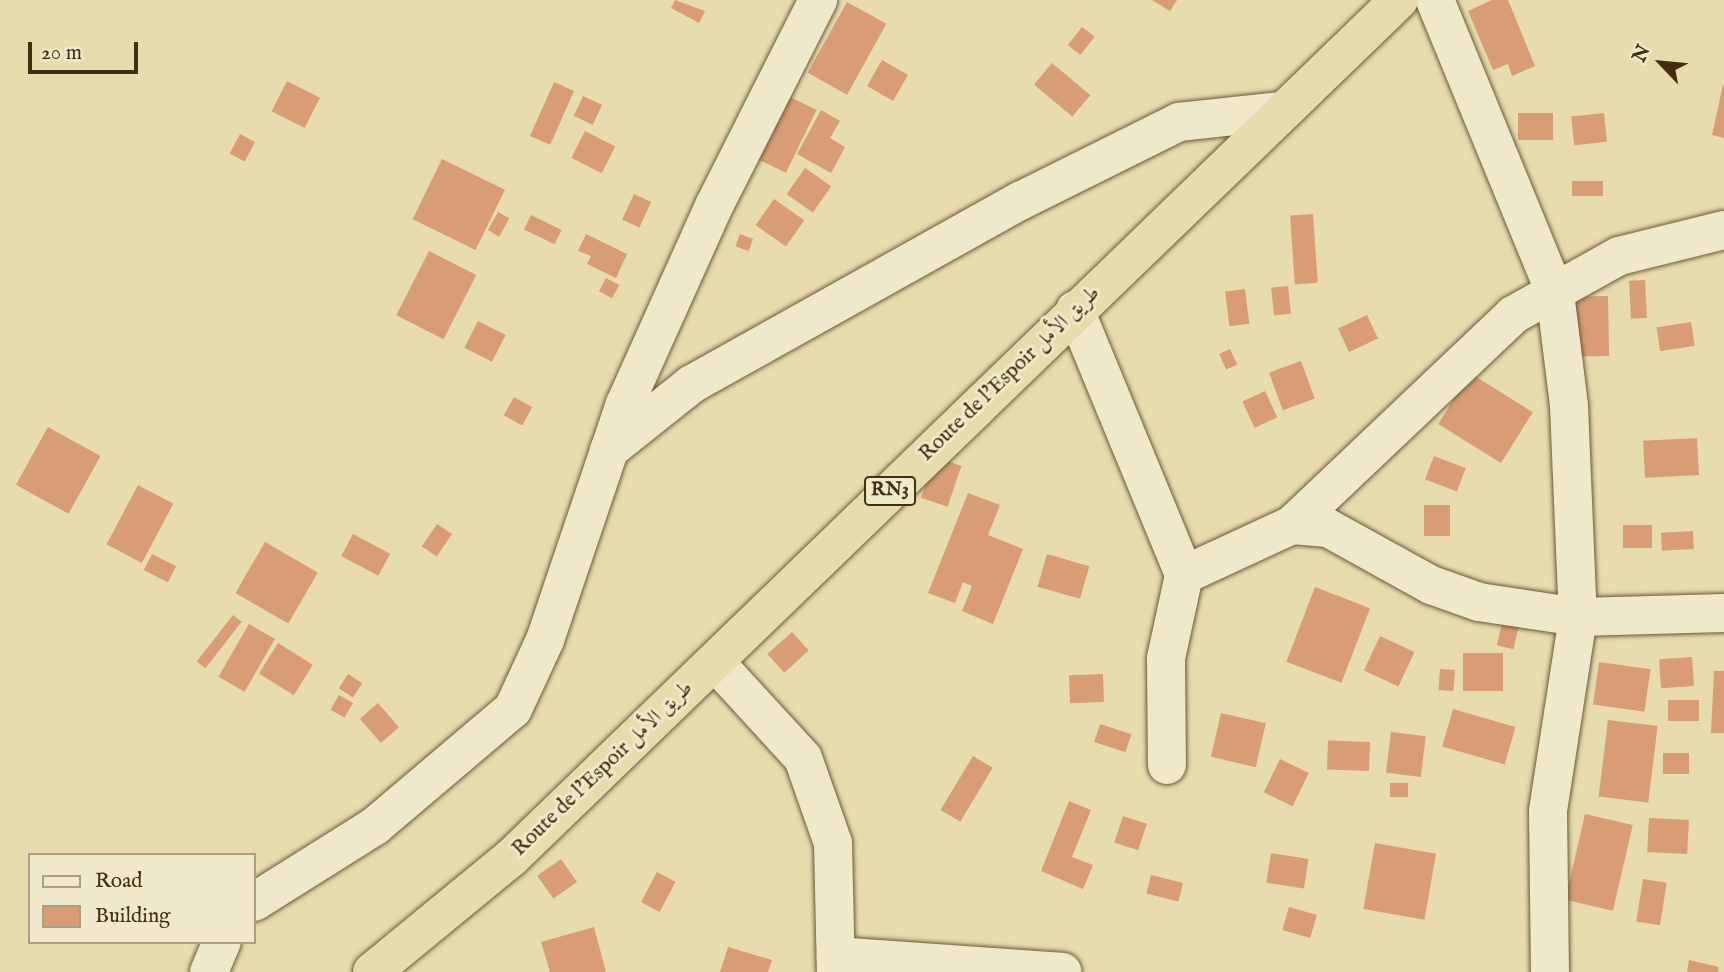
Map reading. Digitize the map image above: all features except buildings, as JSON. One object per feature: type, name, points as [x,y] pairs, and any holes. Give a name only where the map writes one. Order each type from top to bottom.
[{"type":"highway","name":"Route de l’Espoir طريق الأمل","points":[[372,972],[511,858],[1398,0]]},
{"type":"street","points":[[256,901],[375,826],[513,709],[545,640],[609,450],[714,206],[818,0]]},
{"type":"street","points":[[1435,0],[1555,293],[1569,406],[1578,617],[1548,811],[1549,972]]},
{"type":"street","points":[[609,450],[692,384],[1020,201],[1179,122],[1281,111]]},
{"type":"street","points":[[1184,575],[1293,525],[1513,315],[1619,256],[1724,230]]},
{"type":"street","points":[[1075,310],[1184,575],[1166,658],[1167,765]]},
{"type":"street","points":[[1293,525],[1328,528],[1431,585],[1479,602],[1578,617],[1724,613]]},
{"type":"street","points":[[715,662],[803,758],[833,843],[836,964],[1062,972]]},
{"type":"street","points":[[209,972],[221,944]]}]
